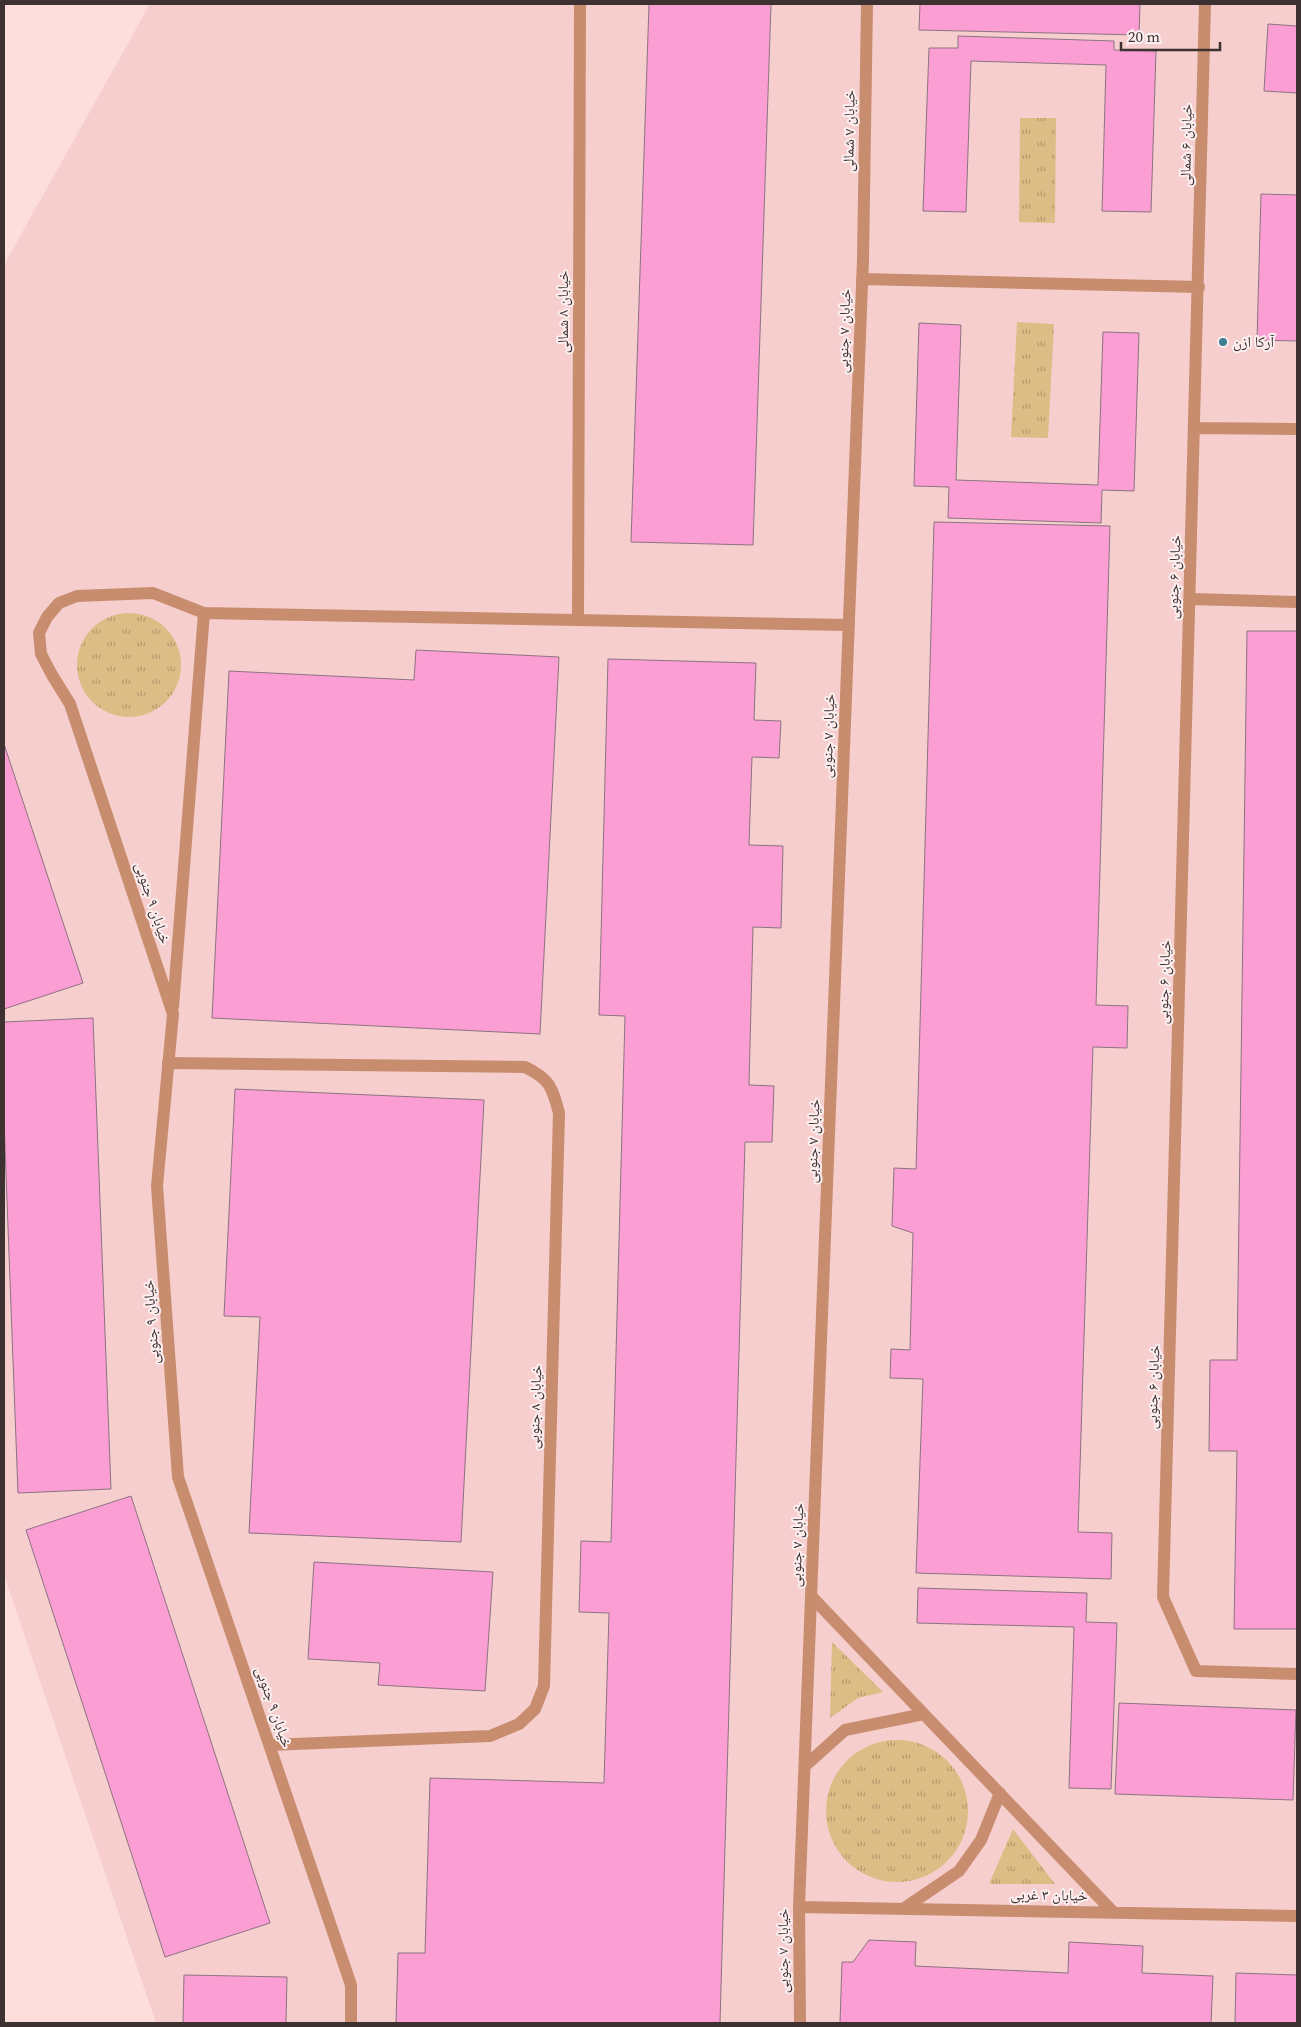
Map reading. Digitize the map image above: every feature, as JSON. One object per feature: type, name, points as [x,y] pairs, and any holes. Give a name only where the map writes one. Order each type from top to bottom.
[{"type":"street","name":"خیابان ۸ شمالی","points":[[578,620],[580,4]]},
{"type":"street","name":"خیابان ۷ شمالی","points":[[863,259],[867,4]]},
{"type":"street","name":"خیابان ۶ شمالی","points":[[1199,287],[1205,4]]},
{"type":"street","name":"خیابان ۷ جنوبی","points":[[800,2023],[799,1907],[863,259]]},
{"type":"street","points":[[862,279],[1199,287]]},
{"type":"street","name":"خیابان ۶ جنوبی","points":[[1199,287],[1163,1597],[1196,1671],[1297,1674]]},
{"type":"street","points":[[1195,428],[1297,429]]},
{"type":"street","name":"خیابان ۹ جنوبی","points":[[204,613],[153,593],[76,596],[59,603],[47,617],[39,633],[41,654],[70,704],[172,1014],[157,1186],[178,1477],[351,1985],[351,2023]]},
{"type":"street","points":[[1190,599],[1297,602]]},
{"type":"street","points":[[172,1014],[204,613],[849,625]]},
{"type":"street","name":"خیابان ۸ جنوبی","points":[[168,1063],[525,1067],[542,1075],[553,1090],[560,1113],[544,1686],[535,1708],[519,1724],[490,1736],[270,1745]]},
{"type":"street","points":[[811,1596],[1114,1913]]},
{"type":"street","points":[[805,1766],[845,1730],[924,1714]]},
{"type":"street","points":[[903,1908],[959,1871],[981,1840],[1000,1792]]},
{"type":"street","name":"خیابان ۳ غربی","points":[[799,1907],[1297,1916]]},
{"type":"shaded area","points":[[150,4],[1297,4],[1297,2023],[156,2023],[4,1575],[4,265]]},
{"type":"green space","points":[[1020,118],[1056,118],[1055,223],[1019,222]]},
{"type":"green space","points":[[1017,322],[1054,324],[1048,438],[1011,437]]},
{"type":"green space","points":[[129,613],[149,617],[166,628],[177,645],[181,665],[177,685],[166,702],[149,713],[129,717],[109,713],[92,702],[81,685],[77,665],[81,645],[92,628],[109,617]]},
{"type":"green space","points":[[832,1642],[883,1692],[858,1698],[830,1718]]},
{"type":"green space","points":[[897,1740],[924,1746],[936,1752],[947,1761],[956,1772],[962,1784],[968,1811],[962,1838],[956,1850],[947,1861],[936,1870],[924,1876],[897,1882],[870,1876],[858,1870],[847,1861],[838,1850],[832,1838],[826,1811],[832,1784],[838,1772],[847,1761],[858,1752],[870,1746]]},
{"type":"green space","points":[[1013,1829],[1055,1884],[989,1884]]},
{"type":"building","points":[[649,4],[771,4],[753,545],[631,542]]},
{"type":"building","points":[[920,4],[1140,4],[1139,35],[919,30]]},
{"type":"building","points":[[1268,24],[1297,26],[1297,93],[1264,91]]},
{"type":"building","points":[[958,36],[1114,41],[1114,50],[1156,51],[1151,212],[1102,211],[1106,65],[971,61],[966,212],[923,211],[929,48],[958,48]]},
{"type":"building","points":[[1261,194],[1297,195],[1297,341],[1257,340]]},
{"type":"building","points":[[919,323],[961,325],[956,480],[1098,485],[1103,332],[1139,333],[1134,491],[1102,490],[1101,523],[948,518],[949,487],[914,486]]},
{"type":"building","points":[[934,522],[1110,526],[1096,1005],[1128,1006],[1127,1048],[1093,1047],[1078,1532],[1112,1533],[1111,1579],[916,1573],[923,1379],[890,1378],[891,1349],[910,1350],[913,1233],[892,1226],[894,1168],[916,1169]]},
{"type":"building","points":[[1247,631],[1297,631],[1297,1629],[1234,1629],[1237,1451],[1209,1451],[1210,1360],[1237,1360]]},
{"type":"building","points":[[416,650],[559,657],[540,1034],[212,1018],[229,671],[414,680]]},
{"type":"building","points":[[608,659],[756,663],[754,720],[781,721],[779,758],[752,757],[749,845],[783,846],[781,928],[753,927],[749,1085],[774,1086],[772,1142],[745,1142],[720,2023],[396,2023],[398,1953],[425,1953],[430,1778],[604,1783],[609,1613],[579,1612],[581,1541],[611,1542],[625,1016],[599,1015]]},
{"type":"building","points":[[4,744],[83,983],[4,1009]]},
{"type":"building","points":[[93,1018],[111,1489],[18,1493],[4,1121],[4,1022]]},
{"type":"building","points":[[235,1089],[484,1100],[461,1542],[249,1533],[260,1317],[224,1316]]},
{"type":"building","points":[[131,1496],[270,1923],[165,1957],[26,1530]]},
{"type":"building","points":[[314,1562],[493,1572],[485,1691],[378,1685],[380,1663],[308,1659]]},
{"type":"building","points":[[918,1588],[1087,1593],[1086,1622],[1117,1623],[1111,1789],[1069,1788],[1074,1627],[917,1623]]},
{"type":"building","points":[[1119,1703],[1296,1710],[1293,1800],[1115,1794]]},
{"type":"building","points":[[869,1940],[916,1942],[915,1966],[1068,1973],[1069,1942],[1143,1946],[1142,1973],[1213,1976],[1211,2023],[840,2023],[842,1962],[853,1962]]},
{"type":"building","points":[[1236,1973],[1297,1975],[1297,2023],[1235,2023]]},
{"type":"building","points":[[184,1975],[287,1977],[286,2023],[183,2023]]},
{"type":"place","name":"آرکا ازن","points":[[1223,342]]}]
